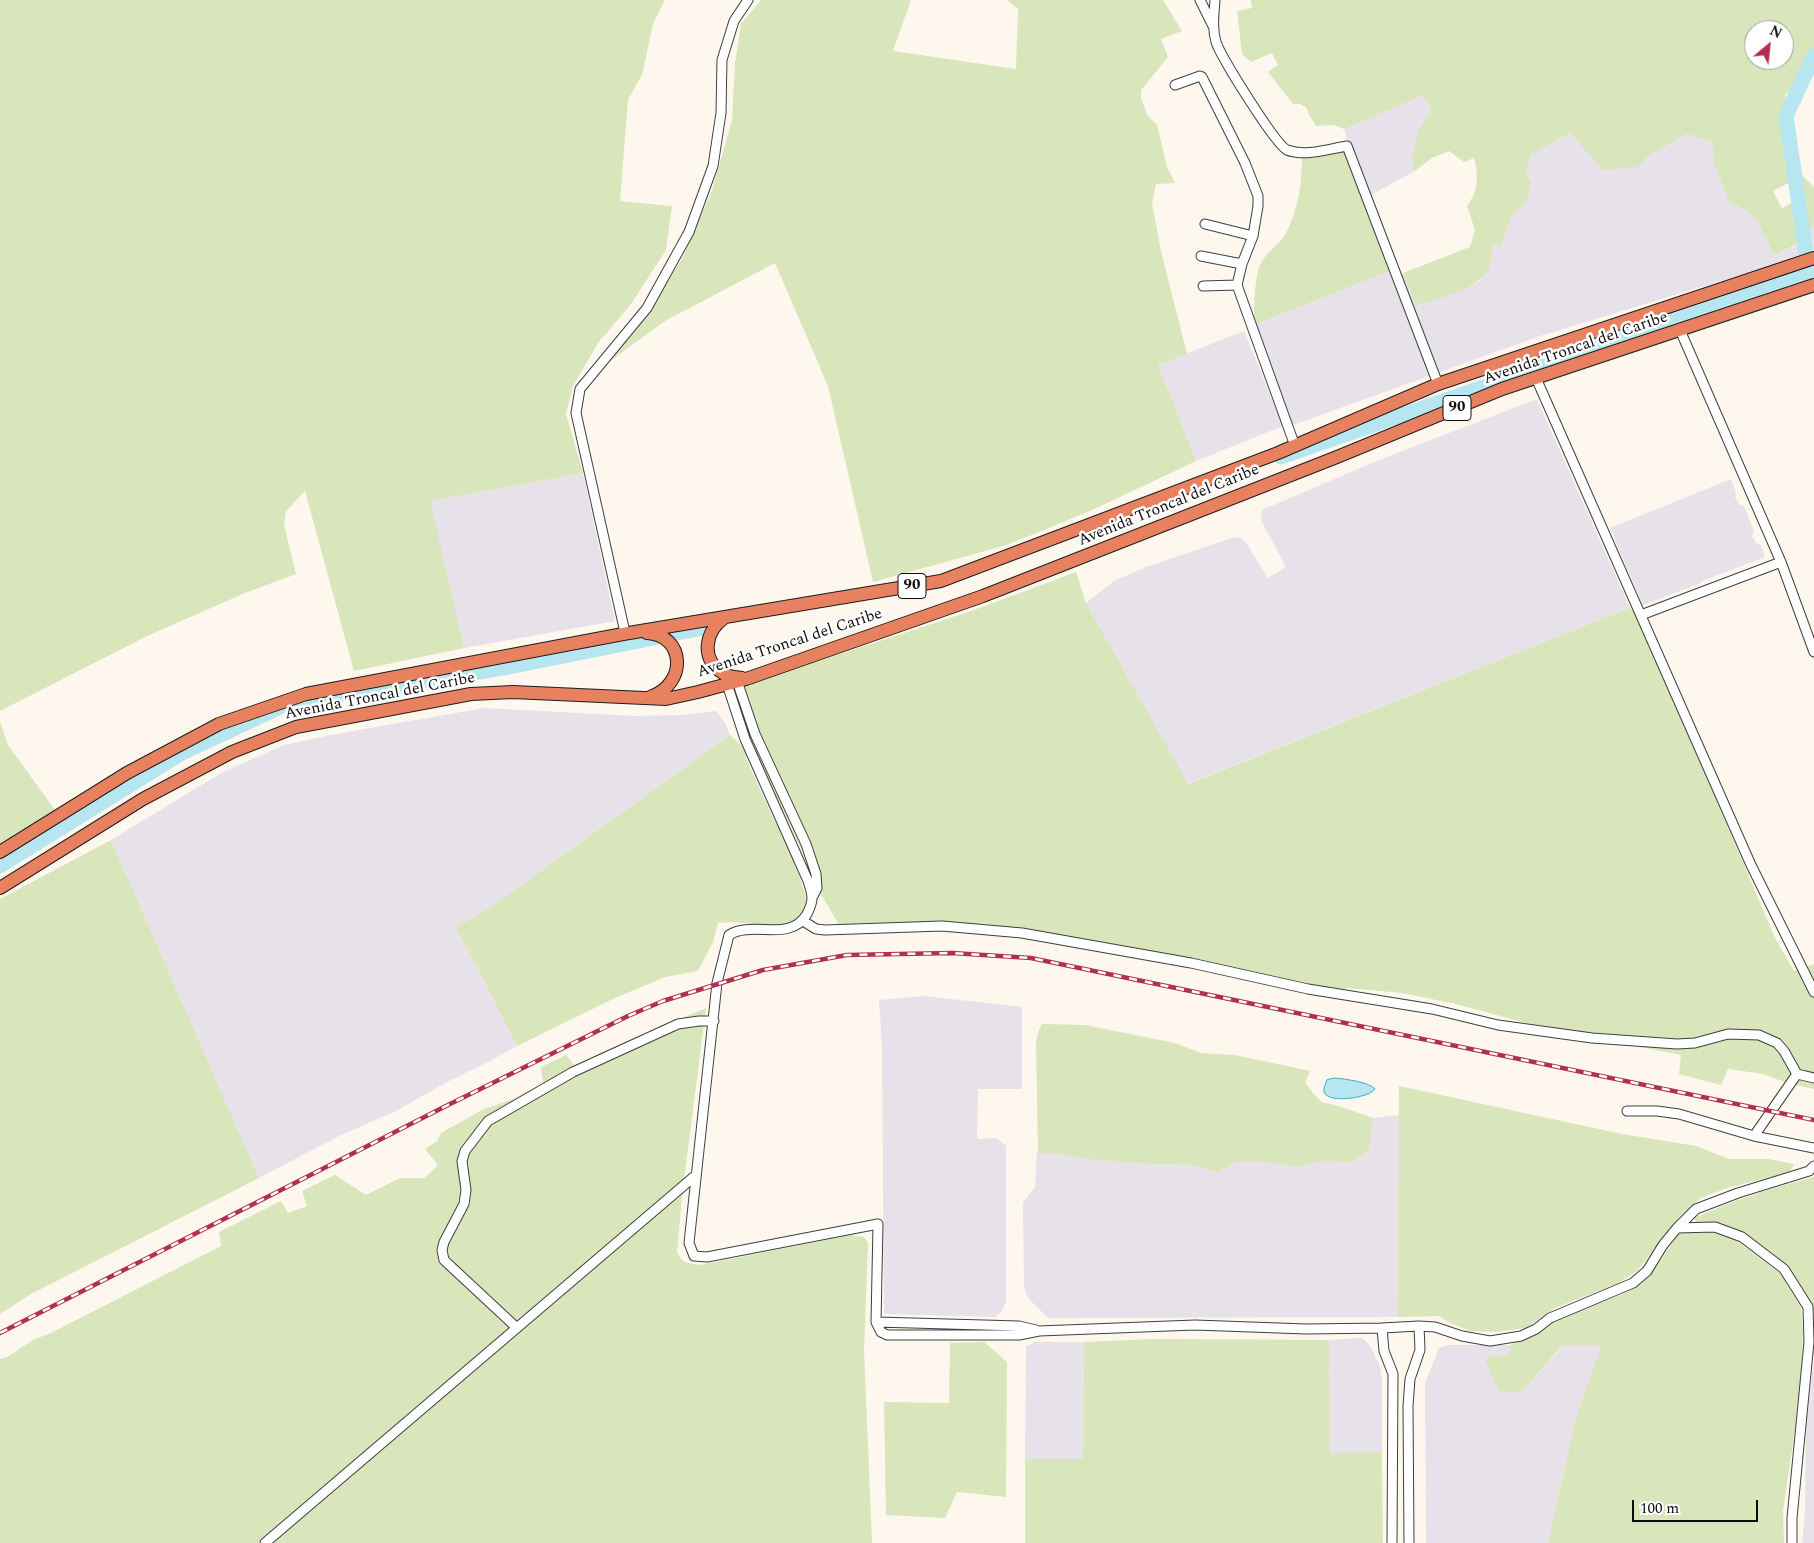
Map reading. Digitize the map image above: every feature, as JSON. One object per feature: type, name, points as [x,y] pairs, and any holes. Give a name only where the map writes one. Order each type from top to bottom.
[{"type":"highway","name":"Avenida Troncal del Caribe","points":[[0,852],[127,773],[219,724],[306,694],[623,634],[940,581],[1294,446],[1438,384],[1814,258]]},
{"type":"highway","name":"Avenida Troncal del Caribe","points":[[0,888],[142,799],[232,752],[296,727],[471,694],[514,692],[666,699],[737,681],[982,596],[1337,457],[1502,389],[1810,288]]},
{"type":"highway","points":[[724,618],[718,622],[708,636],[708,653],[716,668],[737,681]]},
{"type":"highway","points":[[623,634],[656,634],[667,641],[675,652],[678,665],[674,678],[666,689],[642,699]]},
{"type":"street","points":[[623,634],[624,628],[576,413],[580,389],[647,308],[689,232],[713,166],[721,112],[722,60],[734,21],[748,0]]},
{"type":"street","points":[[1200,0],[1213,26]]},
{"type":"street","points":[[1215,0],[1213,26],[1216,42],[1247,97],[1278,142],[1285,149],[1301,153],[1347,146],[1438,384]]},
{"type":"street","points":[[1175,85],[1200,76],[1203,78],[1245,163],[1258,196],[1253,236],[1236,285],[1294,446]]},
{"type":"street","points":[[1205,224],[1253,236]]},
{"type":"street","points":[[1201,256],[1242,264]]},
{"type":"street","points":[[1203,286],[1236,285]]},
{"type":"street","points":[[1680,330],[1781,562],[1814,652]]},
{"type":"street","points":[[1536,378],[1751,866],[1814,992]]},
{"type":"street","points":[[1641,615],[1781,562]]},
{"type":"street","points":[[737,681],[746,738],[813,896],[812,904],[803,921],[792,928],[778,930],[742,929],[729,935],[717,983],[696,1175],[689,1242],[694,1256],[707,1257],[878,1224],[876,1322],[881,1332],[887,1335],[1019,1335],[1039,1331],[1195,1325],[1306,1329],[1419,1326],[1435,1327],[1462,1336],[1490,1341],[1521,1336],[1536,1329],[1550,1318],[1633,1283],[1647,1271],[1663,1245],[1696,1209],[1738,1193],[1809,1171],[1814,1166]]},
{"type":"street","points":[[803,921],[816,929],[825,930],[942,926],[1022,933],[1191,963],[1308,989],[1432,1009],[1498,1024],[1592,1038],[1677,1044],[1695,1043],[1728,1034],[1759,1035],[1776,1043],[1784,1052],[1797,1074],[1814,1078]]},
{"type":"street","points":[[517,1328],[444,1260],[442,1250],[444,1242],[464,1204],[466,1190],[462,1161],[465,1151],[488,1121],[573,1072],[678,1024],[714,1021]]},
{"type":"street","points":[[1754,1136],[1797,1074]]},
{"type":"street","points":[[1627,1111],[1657,1111],[1679,1114],[1754,1136],[1814,1148]]},
{"type":"street","points":[[266,1543],[696,1175]]},
{"type":"street","points":[[1677,1228],[1715,1228],[1742,1237],[1784,1269],[1808,1307],[1812,1342],[1792,1518],[1792,1543]]},
{"type":"street","points":[[876,1322],[1019,1326],[1039,1331]]},
{"type":"street","points":[[1409,1543],[1408,1406],[1410,1379],[1420,1350],[1419,1326]]},
{"type":"street","points":[[1382,1328],[1384,1351],[1393,1374],[1392,1543]]},
{"type":"shaded area","points":[[1423,94],[1432,108],[1419,129],[1411,160],[1415,171],[1371,195],[1352,154],[1344,129]]},
{"type":"shaded area","points":[[1571,133],[1638,167],[1647,157],[1687,134],[1714,142],[1714,162],[1728,201],[1754,215],[1774,255],[1800,244],[1814,226],[1814,249],[1777,264],[1540,336],[1293,425],[1254,325],[1395,269],[1399,275],[1403,273],[1416,304],[1479,282],[1488,269],[1493,245],[1501,246],[1511,217],[1527,201],[1532,178],[1525,176],[1530,153]]},
{"type":"shaded area","points":[[1244,331],[1283,426],[1196,461],[1158,365]]},
{"type":"shaded area","points":[[1537,399],[1630,608],[1187,784],[1086,603],[1114,581],[1146,567],[1235,537],[1241,538],[1247,544],[1268,578],[1286,567],[1261,520],[1262,510],[1379,460]]},
{"type":"shaded area","points":[[583,473],[615,621],[464,648],[429,501]]},
{"type":"shaded area","points":[[1731,479],[1736,493],[1735,497],[1739,504],[1744,506],[1754,531],[1752,536],[1756,543],[1761,545],[1765,557],[1643,605],[1610,528]]},
{"type":"shaded area","points":[[484,708],[635,716],[683,715],[716,711],[725,723],[730,735],[491,907],[456,927],[517,1046],[396,1111],[337,1137],[259,1178],[111,840],[223,772],[284,745]]},
{"type":"shaded area","points":[[924,996],[1022,1007],[1022,1089],[978,1089],[977,1139],[997,1138],[1006,1146],[1006,1302],[1002,1311],[995,1317],[884,1314],[882,1047],[879,1000]]},
{"type":"shaded area","points":[[1399,1115],[1398,1317],[1048,1318],[1028,1298],[1024,1287],[1023,1203],[1035,1187],[1037,1149],[1038,1153],[1056,1153],[1083,1159],[1192,1165],[1217,1172],[1239,1161],[1259,1161],[1299,1167],[1323,1161],[1351,1162],[1369,1151],[1373,1118]]},
{"type":"shaded area","points":[[1361,1338],[1372,1349],[1380,1367],[1382,1381],[1382,1452],[1330,1454],[1329,1340]]},
{"type":"shaded area","points":[[1035,1342],[1084,1342],[1083,1459],[1025,1459],[1026,1346]]},
{"type":"shaded area","points":[[1448,1345],[1510,1345],[1510,1354],[1493,1356],[1521,1393],[1564,1345],[1603,1345],[1576,1418],[1548,1543],[1426,1543],[1425,1383],[1439,1348]]},
{"type":"shaded area","points":[[1814,1359],[1814,1543],[1802,1543],[1805,1513],[1806,1426]]},
{"type":"green space","points":[[0,0],[665,0],[653,24],[642,75],[628,99],[620,201],[672,206],[666,250],[631,304],[598,343],[573,386],[566,414],[583,473],[430,501],[464,648],[354,671],[305,491],[286,511],[284,525],[296,574],[245,593],[147,636],[0,711]]},
{"type":"green space","points":[[761,0],[911,0],[893,51],[1016,69],[1018,9],[1007,0],[1163,0],[1182,31],[1161,39],[1168,57],[1141,90],[1141,99],[1148,116],[1157,125],[1167,167],[1175,183],[1156,184],[1152,203],[1161,251],[1187,354],[1158,365],[1196,461],[1090,511],[1007,545],[873,582],[828,386],[775,263],[665,321],[606,364],[681,261],[712,191],[732,120],[735,63],[741,24]]},
{"type":"green space","points":[[1251,0],[1814,0],[1814,72],[1785,95],[1796,135],[1792,156],[1799,172],[1814,187],[1814,226],[1800,243],[1774,255],[1754,215],[1728,201],[1714,162],[1713,142],[1687,134],[1647,157],[1638,167],[1603,170],[1571,133],[1530,154],[1525,176],[1532,179],[1527,201],[1511,217],[1501,246],[1493,245],[1489,268],[1484,276],[1467,288],[1416,305],[1403,273],[1470,247],[1475,230],[1467,206],[1471,201],[1477,183],[1474,158],[1464,162],[1449,151],[1432,158],[1415,171],[1411,160],[1419,129],[1432,108],[1423,95],[1344,129],[1334,125],[1316,126],[1307,108],[1300,104],[1293,104],[1268,72],[1278,65],[1272,53],[1251,62],[1242,54],[1237,11],[1252,8]],"holes":[[[1790,182],[1799,199],[1782,208],[1773,191]]]},
{"type":"green space","points":[[1350,150],[1371,195],[1385,245],[1395,269],[1254,325],[1255,292],[1259,267],[1264,257],[1285,235],[1293,216],[1300,187],[1302,157],[1313,157]]},
{"type":"green space","points":[[1076,572],[1086,603],[1188,784],[1630,608],[1638,615],[1775,938],[1794,971],[1814,964],[1814,1089],[1787,1083],[1763,1074],[1728,1069],[1721,1085],[1679,1074],[1681,1055],[1526,1023],[1456,1004],[1402,993],[1347,988],[1343,991],[1241,969],[1056,934],[991,925],[933,923],[839,925],[815,884],[801,849],[757,755],[744,687],[971,611]]},
{"type":"green space","points":[[0,722],[8,745],[55,810],[0,844]]},
{"type":"green space","points":[[730,735],[744,748],[747,761],[774,820],[789,845],[807,900],[802,912],[794,921],[775,926],[733,922],[718,923],[713,942],[698,971],[665,977],[615,998],[517,1046],[456,927],[491,907]]},
{"type":"green space","points":[[111,840],[259,1178],[31,1294],[0,1314],[0,899]]},
{"type":"green space","points":[[706,1008],[682,1196],[677,1252],[683,1261],[700,1265],[851,1235],[864,1237],[868,1243],[864,1351],[872,1543],[0,1543],[0,1359],[7,1357],[33,1340],[51,1333],[221,1246],[219,1232],[281,1201],[288,1213],[307,1206],[302,1191],[335,1175],[366,1195],[400,1178],[425,1178],[438,1165],[425,1149],[437,1141],[441,1133],[484,1109],[513,1099],[543,1083],[541,1067],[566,1055],[574,1065]]},
{"type":"green space","points":[[1042,1024],[1085,1025],[1175,1043],[1201,1053],[1235,1055],[1310,1071],[1305,1083],[1321,1102],[1373,1118],[1369,1151],[1351,1162],[1323,1161],[1299,1167],[1259,1161],[1239,1161],[1217,1172],[1192,1165],[1083,1159],[1056,1153],[1038,1153],[1036,1042]]},
{"type":"green space","points":[[1399,1086],[1622,1134],[1696,1146],[1729,1159],[1768,1159],[1794,1164],[1790,1172],[1727,1188],[1701,1198],[1679,1217],[1637,1271],[1618,1283],[1555,1308],[1526,1328],[1496,1332],[1470,1331],[1450,1323],[1439,1316],[1398,1317]]},
{"type":"green space","points":[[1814,1177],[1814,1327],[1811,1324],[1813,1308],[1802,1288],[1788,1271],[1760,1248],[1696,1223],[1694,1218],[1753,1195]]},
{"type":"green space","points":[[1684,1231],[1718,1233],[1733,1238],[1781,1274],[1801,1308],[1803,1333],[1801,1389],[1783,1511],[1784,1543],[1548,1543],[1576,1418],[1602,1345],[1563,1345],[1521,1393],[1499,1391],[1485,1360],[1493,1356],[1510,1354],[1510,1345],[1560,1318],[1621,1295],[1637,1286],[1652,1272],[1678,1234]]},
{"type":"green space","points":[[1154,1339],[1329,1340],[1330,1453],[1382,1452],[1383,1543],[1025,1543],[1025,1459],[1083,1459],[1084,1342]]},
{"type":"green space","points":[[984,1342],[1007,1362],[1006,1497],[957,1492],[945,1518],[886,1515],[884,1402],[949,1403],[950,1343]]},
{"type":"water","points":[[1335,1078],[1362,1083],[1375,1089],[1357,1097],[1333,1098],[1327,1096],[1324,1089],[1327,1080]]},
{"type":"waterway","points":[[1806,253],[1786,116],[1814,56]]},
{"type":"waterway","points":[[1281,457],[1809,274],[1808,270]]},
{"type":"waterway","points":[[667,635],[708,627]]},
{"type":"waterway","points":[[0,866],[182,753],[289,703],[509,667],[654,638]]},
{"type":"railway","points":[[0,1333],[448,1105],[628,1016],[663,1001],[763,970],[847,955],[952,953],[1031,958],[1814,1120]]}]
